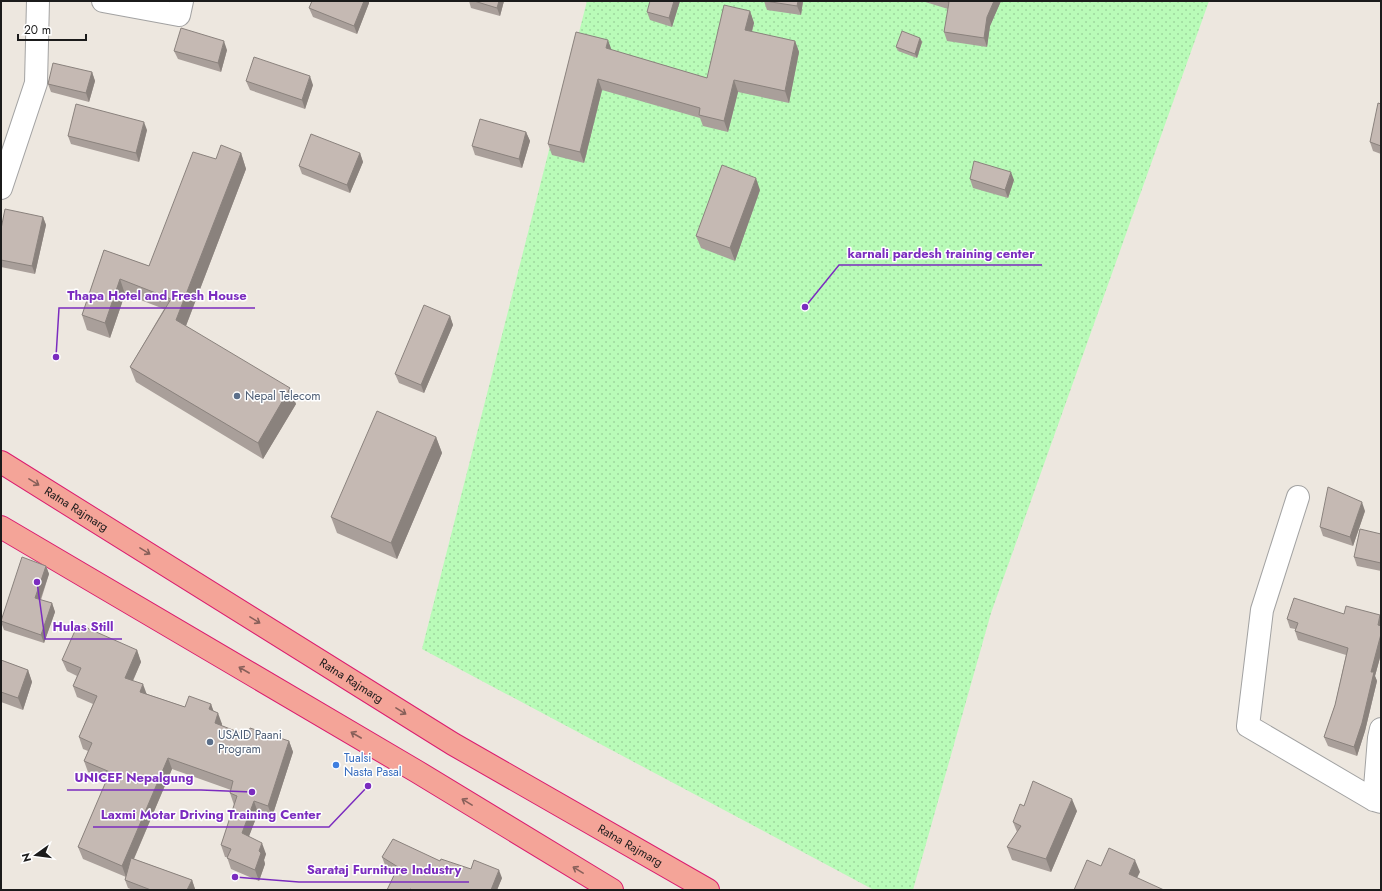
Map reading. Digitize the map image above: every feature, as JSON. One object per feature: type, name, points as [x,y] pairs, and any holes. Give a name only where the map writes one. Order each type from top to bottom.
[{"type":"highway","name":"Ratna Rajmarg","points":[[1,462],[453,744],[708,890]]},
{"type":"highway","points":[[1,527],[416,771],[612,890]]},
{"type":"street","points":[[1,188],[36,83],[38,1]]},
{"type":"street","points":[[103,1],[179,15],[182,1]]},
{"type":"street","points":[[1298,497],[1262,610],[1248,726],[1378,801],[1379,738],[1381,729]]},
{"type":"green space","points":[[587,1],[1209,1],[991,613],[913,890],[874,890],[422,649]]},
{"type":"building","points":[[312,1],[364,1],[354,26],[309,8]]},
{"type":"building","points":[[474,1],[499,1],[497,8]]},
{"type":"building","points":[[650,1],[674,1],[669,18],[647,12]]},
{"type":"building","points":[[765,1],[798,1],[797,6]]},
{"type":"building","points":[[945,1],[994,1],[987,17],[984,38],[944,32],[949,2]]},
{"type":"building","points":[[724,5],[750,11],[745,30],[795,41],[785,91],[734,80],[724,121],[699,115],[700,108],[598,79],[580,152],[548,144],[576,32],[608,40],[606,48],[707,78]]},
{"type":"building","points":[[181,28],[224,41],[218,63],[174,51]]},
{"type":"building","points":[[902,31],[920,38],[915,54],[896,47]]},
{"type":"building","points":[[254,57],[310,76],[302,100],[246,81]]},
{"type":"building","points":[[53,63],[92,72],[86,93],[48,84]]},
{"type":"building","points":[[1378,103],[1381,104],[1381,146],[1370,142]]},
{"type":"building","points":[[76,104],[144,122],[136,153],[68,136]]},
{"type":"building","points":[[480,119],[526,132],[519,159],[472,146]]},
{"type":"building","points":[[311,134],[360,153],[347,185],[299,166]]},
{"type":"building","points":[[221,145],[241,153],[176,320],[290,388],[258,443],[130,367],[171,299],[120,279],[105,323],[82,315],[104,250],[149,266],[193,152],[216,159]]},
{"type":"building","points":[[974,161],[1011,172],[1005,190],[970,179]]},
{"type":"building","points":[[722,165],[756,178],[730,248],[696,236]]},
{"type":"building","points":[[5,209],[43,217],[32,266],[1,260],[1,229]]},
{"type":"building","points":[[424,305],[450,316],[421,385],[395,374]]},
{"type":"building","points":[[377,411],[436,437],[391,543],[331,517]]},
{"type":"building","points":[[1328,487],[1362,502],[1350,537],[1320,527]]},
{"type":"building","points":[[1360,529],[1381,534],[1381,563],[1354,557]]},
{"type":"building","points":[[22,557],[46,566],[35,598],[52,603],[41,635],[1,621]]},
{"type":"building","points":[[1294,598],[1344,614],[1346,606],[1380,615],[1378,625],[1381,626],[1381,634],[1371,672],[1374,672],[1362,723],[1354,747],[1324,737],[1335,705],[1348,648],[1295,631],[1298,623],[1287,619]]},
{"type":"building","points":[[78,624],[137,650],[125,678],[143,684],[140,692],[185,707],[189,696],[211,704],[209,709],[218,713],[215,723],[248,736],[250,728],[289,741],[268,806],[254,801],[242,833],[262,843],[259,851],[261,853],[255,870],[227,858],[231,849],[221,845],[237,796],[230,793],[233,781],[168,758],[122,866],[78,847],[110,772],[84,761],[92,743],[79,737],[97,696],[73,686],[81,668],[62,660]]},
{"type":"building","points":[[1,660],[28,670],[18,698],[1,692]]},
{"type":"building","points":[[1033,781],[1072,799],[1046,859],[1007,847],[1021,826],[1013,822],[1020,804],[1024,806]]},
{"type":"building","points":[[393,839],[440,861],[441,859],[471,869],[474,860],[499,870],[491,890],[387,890],[398,867],[382,857]]},
{"type":"building","points":[[1109,848],[1135,860],[1129,874],[1164,890],[1074,890],[1087,860],[1101,866]]},
{"type":"building","points":[[131,858],[192,880],[187,890],[151,890],[125,880]]},
{"type":"place","name":"karnali pardesh training center","points":[[805,307]]},
{"type":"place","name":"Thapa Hotel and Fresh House","points":[[56,357]]},
{"type":"place","name":"Nepal Telecom","points":[[237,396]]},
{"type":"place","name":"Hulas Still","points":[[37,582]]},
{"type":"place","name":"USAID Paani Program","points":[[210,742]]},
{"type":"place","name":"Tualsi Nasta Pasal","points":[[336,765]]},
{"type":"place","name":"Laxmi Motar Driving Training Center","points":[[368,786]]},
{"type":"place","name":"UNICEF Nepalgung","points":[[252,792]]},
{"type":"place","name":"Sarataj Furniture Industry","points":[[235,877]]}]
